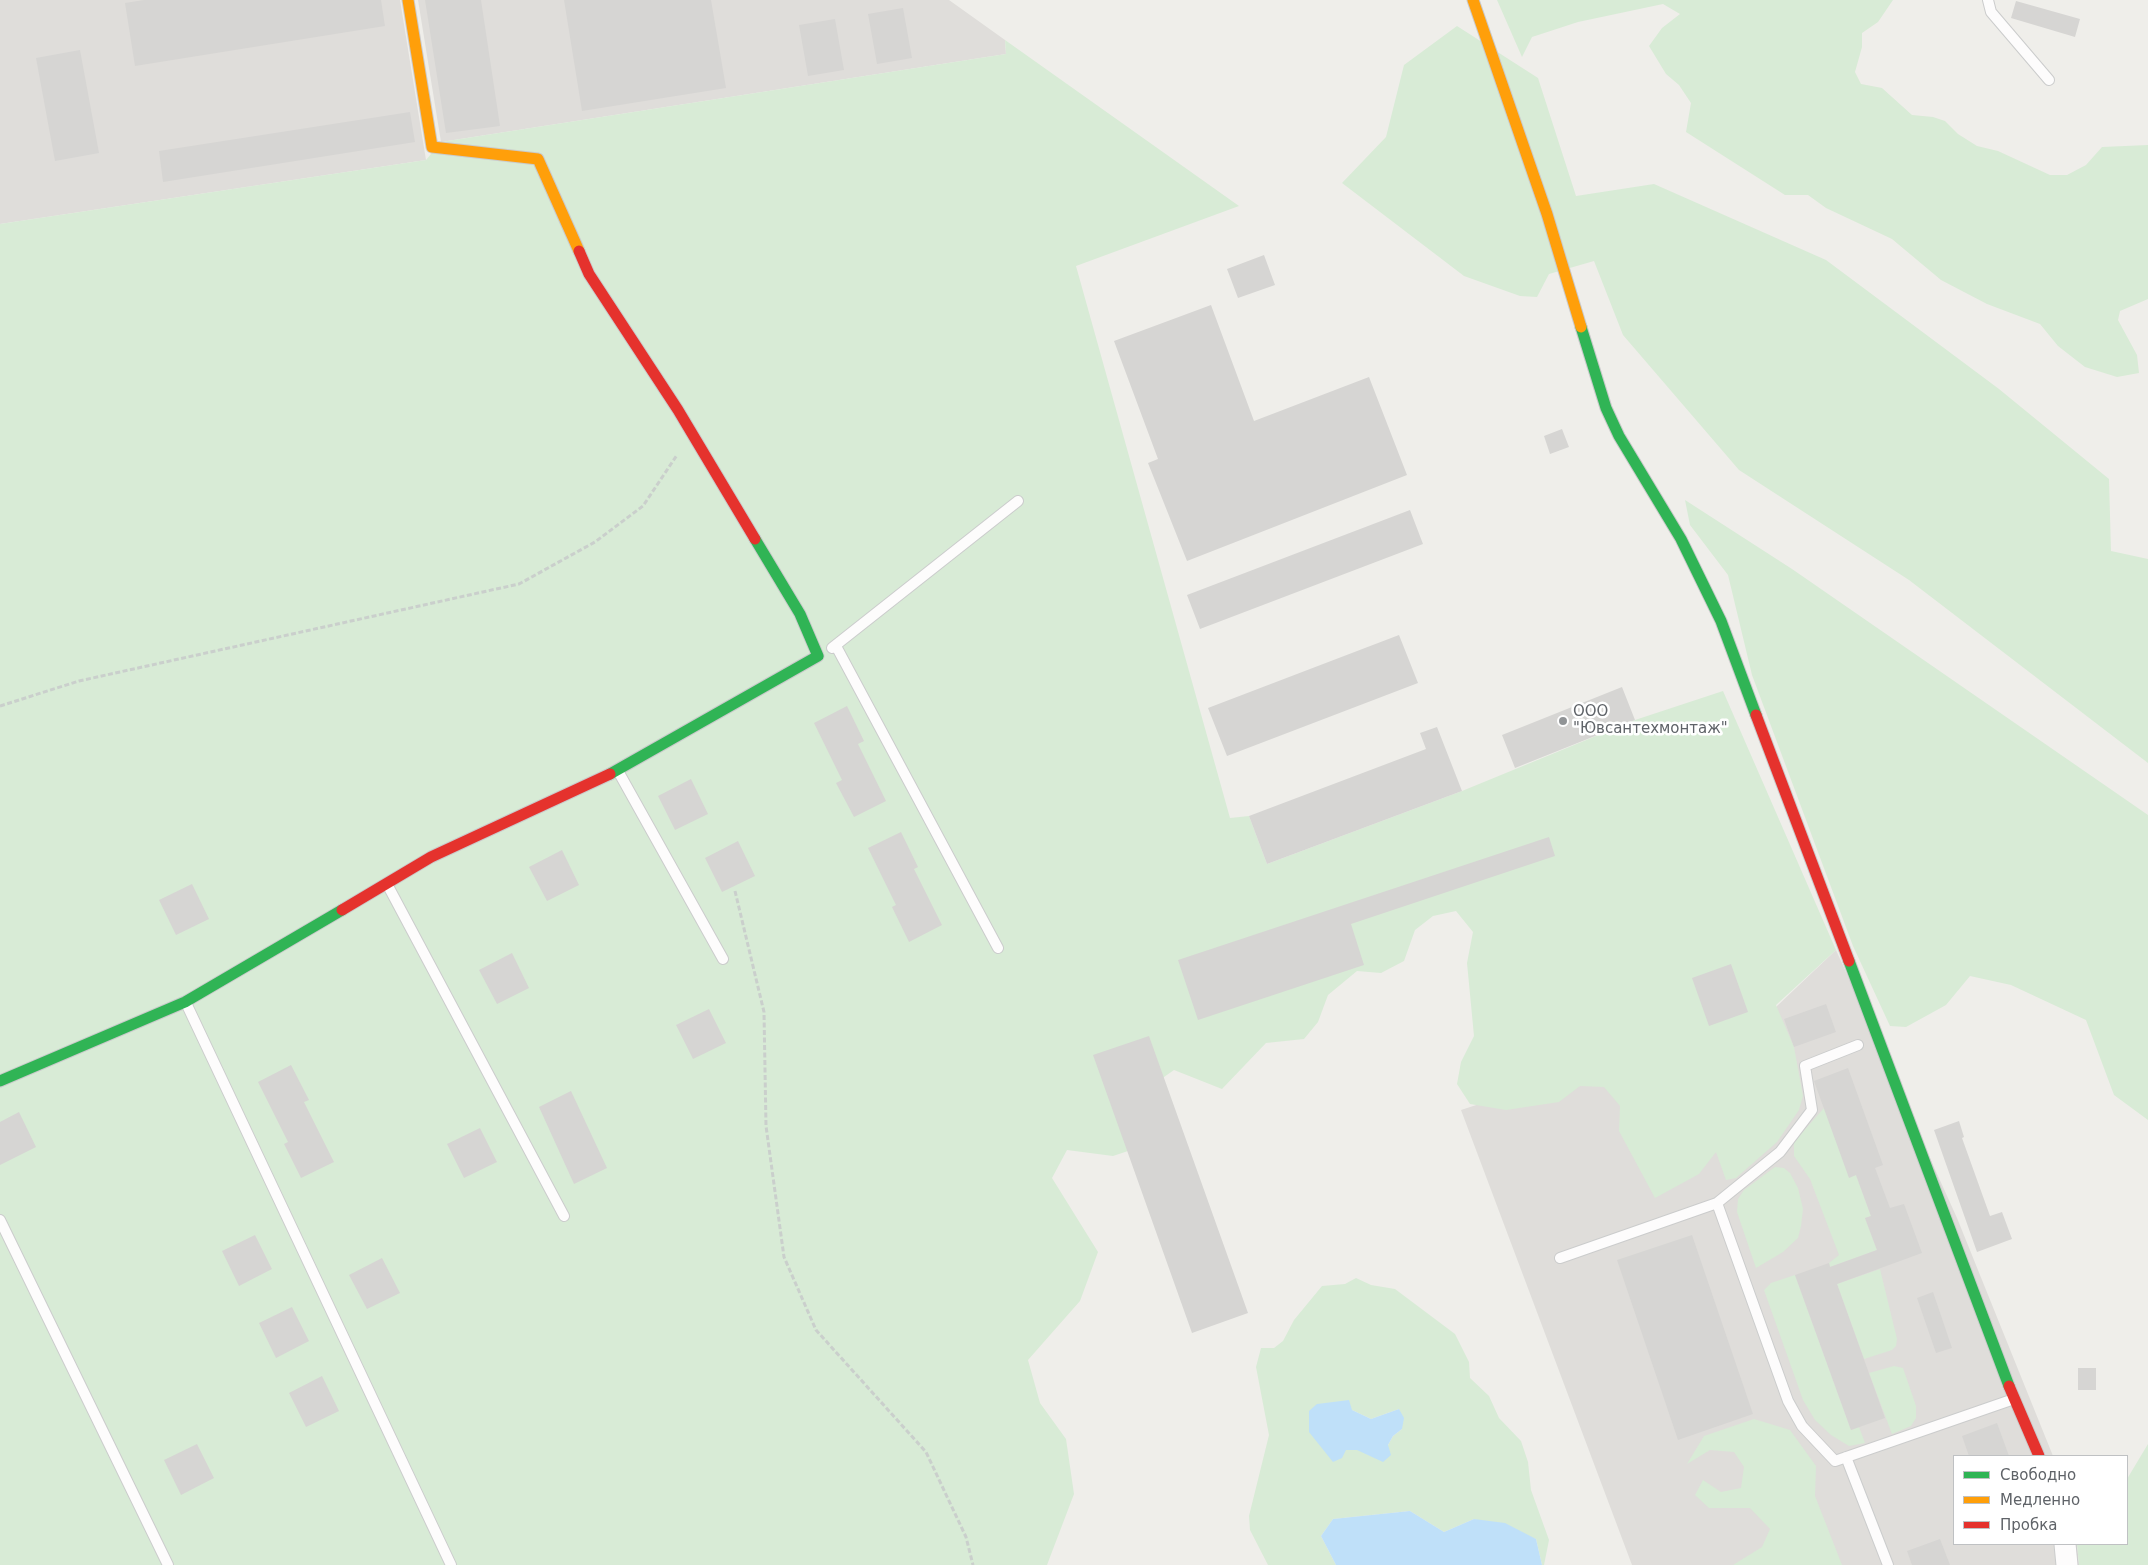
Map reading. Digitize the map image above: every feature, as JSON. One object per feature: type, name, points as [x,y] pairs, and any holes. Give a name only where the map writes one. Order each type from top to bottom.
[{"type":"street","points":[[0,1081],[185,1002],[431,857],[618,770],[818,656],[800,614],[678,410],[589,274],[538,159],[432,147],[408,0]]},
{"type":"street","points":[[1473,0],[1547,214],[1606,408],[1618,436],[1681,539],[1721,621],[2015,1398],[2039,1455]]},
{"type":"street","points":[[2065,1545],[2067,1565]]},
{"type":"lane","points":[[1988,0],[1991,12],[2049,80]]},
{"type":"lane","points":[[818,656],[836,646],[1018,501]]},
{"type":"lane","points":[[836,646],[998,948]]},
{"type":"lane","points":[[618,770],[722,959]]},
{"type":"lane","points":[[386,883],[564,1216]]},
{"type":"lane","points":[[185,1002],[451,1565]]},
{"type":"lane","points":[[1560,1258],[1717,1203],[1780,1152],[1812,1110],[1806,1066],[1858,1045]]},
{"type":"lane","points":[[1717,1203],[1788,1401],[1802,1426],[1835,1461],[2015,1398]]},
{"type":"lane","points":[[0,1220],[168,1565]]},
{"type":"lane","points":[[1846,1457],[1888,1565]]},
{"type":"path","points":[[0,706],[79,682],[519,584],[595,542],[642,506],[678,453]]},
{"type":"path","points":[[735,891],[764,1012],[766,1126],[784,1257],[816,1330],[926,1452],[966,1538],[973,1565]]},
{"type":"shaded area","points":[[0,0],[400,0],[426,160],[0,224]]},
{"type":"shaded area","points":[[418,0],[949,0],[1005,40],[1006,54],[441,142]]},
{"type":"shaded area","points":[[1836,950],[1957,1218],[2053,1455],[1953,1455],[1953,1545],[2077,1545],[2079,1565],[1632,1565],[1461,1110],[1776,1007]]},
{"type":"green space","points":[[1497,0],[1893,0],[1878,22],[1862,33],[1862,47],[1855,72],[1861,84],[1882,88],[1912,115],[1933,117],[1945,121],[1958,134],[1977,146],[1998,151],[2050,175],[2067,175],[2086,165],[2102,147],[2148,145],[2148,299],[2120,311],[2118,320],[2137,355],[2139,373],[2117,377],[2085,367],[2058,346],[2040,324],[1987,304],[1941,280],[1892,239],[1826,208],[1808,195],[1785,195],[1686,132],[1691,103],[1679,85],[1666,74],[1649,46],[1662,28],[1680,14],[1663,4],[1578,22],[1532,37],[1522,57]]},
{"type":"green space","points":[[1457,26],[1538,78],[1576,196],[1654,184],[1826,260],[1999,389],[2109,479],[2111,551],[2148,559],[2148,763],[1909,580],[1739,470],[1623,335],[1594,261],[1549,274],[1537,297],[1520,296],[1464,276],[1342,183],[1386,137],[1404,65]]},
{"type":"green space","points":[[1005,40],[1239,206],[1076,266],[1230,818],[1249,816],[1267,864],[1462,791],[1635,720],[1723,691],[1836,950],[1776,1005],[1794,1047],[1803,1096],[1799,1110],[1777,1142],[1736,1178],[1726,1180],[1716,1152],[1699,1174],[1655,1198],[1619,1131],[1620,1106],[1604,1087],[1580,1086],[1559,1102],[1506,1110],[1470,1104],[1457,1084],[1461,1062],[1474,1036],[1467,963],[1473,932],[1456,911],[1433,916],[1415,930],[1404,961],[1381,973],[1357,971],[1328,995],[1318,1022],[1304,1039],[1266,1043],[1222,1089],[1174,1070],[1164,1077],[1137,1148],[1113,1156],[1067,1150],[1052,1178],[1098,1252],[1080,1301],[1028,1360],[1040,1403],[1066,1439],[1074,1494],[1047,1565],[0,1565],[0,224],[426,160],[441,142],[1006,54]]},
{"type":"green space","points":[[1685,500],[1792,569],[2148,815],[2148,1120],[2114,1095],[2086,1020],[2011,985],[1970,976],[1946,1005],[1906,1027],[1890,1026],[1853,946],[1752,675],[1728,575],[1690,525]]},
{"type":"green space","points":[[1824,1108],[1850,1177],[1856,1175],[1871,1216],[1865,1218],[1877,1250],[1830,1267],[1829,1263],[1839,1255],[1810,1179],[1794,1156],[1794,1142]]},
{"type":"green space","points":[[1775,1167],[1784,1168],[1790,1173],[1798,1188],[1803,1209],[1801,1226],[1798,1238],[1783,1252],[1756,1268],[1737,1212],[1738,1199],[1744,1190]]},
{"type":"green space","points":[[1880,1269],[1897,1339],[1896,1346],[1892,1350],[1864,1359],[1837,1284]]},
{"type":"green space","points":[[1795,1275],[1851,1430],[1859,1427],[1865,1443],[1849,1446],[1831,1435],[1815,1420],[1803,1400],[1764,1290],[1771,1283]]},
{"type":"green space","points":[[1356,1278],[1371,1285],[1395,1289],[1455,1334],[1469,1362],[1470,1378],[1489,1396],[1499,1418],[1521,1441],[1528,1462],[1531,1490],[1549,1540],[1544,1565],[1542,1565],[1536,1539],[1474,1519],[1444,1532],[1410,1511],[1333,1519],[1321,1536],[1336,1565],[1268,1565],[1250,1530],[1249,1516],[1269,1435],[1256,1367],[1261,1348],[1274,1348],[1283,1341],[1294,1320],[1322,1286],[1345,1284]],"holes":[[[1399,1409],[1402,1429],[1393,1436],[1388,1445],[1346,1450],[1352,1410],[1371,1419]]]},
{"type":"green space","points":[[1894,1366],[1903,1368],[1916,1406],[1916,1418],[1911,1426],[1892,1434],[1869,1373]]},
{"type":"green space","points":[[1754,1419],[1790,1430],[1816,1466],[1815,1496],[1842,1565],[1733,1565],[1762,1547],[1770,1529],[1750,1508],[1709,1508],[1695,1495],[1703,1480],[1721,1492],[1741,1488],[1744,1467],[1734,1452],[1710,1450],[1687,1464],[1704,1436]]},
{"type":"green space","points":[[2148,1444],[2148,1565],[2079,1565],[2077,1545],[2128,1545],[2128,1477]]},
{"type":"water","points":[[1349,1400],[1352,1410],[1371,1419],[1399,1409],[1404,1418],[1402,1429],[1393,1436],[1388,1445],[1391,1455],[1383,1462],[1357,1450],[1346,1450],[1342,1458],[1333,1462],[1309,1432],[1309,1411],[1317,1404]]},
{"type":"water","points":[[1410,1511],[1444,1532],[1474,1519],[1505,1523],[1536,1539],[1542,1565],[1336,1565],[1321,1536],[1333,1519]]},
{"type":"building","points":[[144,0],[381,0],[385,26],[135,66],[125,3]]},
{"type":"building","points":[[425,0],[481,0],[500,126],[446,133]]},
{"type":"building","points":[[564,0],[711,0],[726,88],[582,111]]},
{"type":"building","points":[[2016,1],[2080,19],[2075,37],[2011,18]]},
{"type":"building","points":[[903,8],[912,58],[877,64],[868,14]]},
{"type":"building","points":[[835,19],[844,70],[808,76],[799,25]]},
{"type":"building","points":[[80,50],[99,153],[55,161],[36,58]]},
{"type":"building","points":[[410,112],[415,142],[163,182],[159,151]]},
{"type":"building","points":[[1264,255],[1275,285],[1238,298],[1227,269]]},
{"type":"building","points":[[1211,305],[1254,421],[1369,377],[1407,475],[1187,561],[1148,463],[1158,459],[1114,341]]},
{"type":"building","points":[[1562,429],[1569,447],[1550,454],[1544,436]]},
{"type":"building","points":[[1410,510],[1423,544],[1200,629],[1187,595]]},
{"type":"building","points":[[1399,635],[1418,683],[1227,756],[1208,708]]},
{"type":"building","points":[[1622,687],[1635,720],[1515,768],[1502,735]]},
{"type":"building","points":[[847,706],[864,741],[858,744],[886,801],[854,817],[836,783],[842,780],[814,723]]},
{"type":"building","points":[[1437,727],[1462,791],[1267,864],[1249,816],[1426,749],[1420,733]]},
{"type":"building","points":[[691,779],[708,814],[675,830],[658,796]]},
{"type":"building","points":[[901,832],[918,867],[914,869],[942,925],[909,942],[892,907],[896,905],[868,848]]},
{"type":"building","points":[[1549,837],[1555,856],[1351,924],[1364,965],[1198,1020],[1178,960]]},
{"type":"building","points":[[738,841],[755,876],[722,892],[705,858]]},
{"type":"building","points":[[562,850],[579,885],[547,901],[529,867]]},
{"type":"building","points":[[192,884],[209,919],[176,935],[159,900]]},
{"type":"building","points":[[512,953],[529,988],[497,1004],[479,970]]},
{"type":"building","points":[[1731,964],[1748,1012],[1709,1026],[1692,978]]},
{"type":"building","points":[[1826,1004],[1836,1032],[1794,1047],[1784,1019]]},
{"type":"building","points":[[709,1009],[726,1043],[693,1059],[676,1025]]},
{"type":"building","points":[[1149,1036],[1248,1313],[1192,1333],[1093,1055]]},
{"type":"building","points":[[291,1065],[309,1100],[304,1102],[334,1162],[301,1178],[284,1144],[288,1142],[258,1082]]},
{"type":"building","points":[[1848,1068],[1883,1165],[1875,1168],[1890,1208],[1904,1204],[1922,1253],[1837,1284],[1885,1418],[1851,1430],[1795,1275],[1829,1263],[1830,1267],[1877,1250],[1865,1218],[1871,1216],[1856,1175],[1849,1178],[1814,1081]]},
{"type":"building","points":[[571,1091],[607,1168],[574,1184],[539,1107]]},
{"type":"building","points":[[19,1112],[36,1147],[0,1165],[0,1122]]},
{"type":"building","points":[[1959,1121],[1964,1137],[1962,1138],[1990,1216],[2002,1212],[2012,1239],[1977,1252],[1934,1130]]},
{"type":"building","points":[[480,1128],[497,1162],[464,1178],[447,1144]]},
{"type":"building","points":[[255,1235],[272,1269],[239,1286],[222,1251]]},
{"type":"building","points":[[1692,1235],[1753,1414],[1678,1440],[1617,1260]]},
{"type":"building","points":[[382,1258],[400,1293],[367,1309],[349,1275]]},
{"type":"building","points":[[1933,1292],[1952,1348],[1936,1353],[1917,1298]]},
{"type":"building","points":[[292,1307],[309,1341],[276,1358],[259,1323]]},
{"type":"building","points":[[2078,1368],[2096,1368],[2096,1390],[2078,1390]]},
{"type":"building","points":[[322,1376],[339,1411],[306,1427],[289,1393]]},
{"type":"building","points":[[1997,1423],[2009,1455],[1969,1455],[1962,1436]]},
{"type":"building","points":[[197,1444],[214,1478],[181,1495],[164,1460]]},
{"type":"building","points":[[1940,1539],[1950,1565],[1912,1565],[1907,1551]]},
{"type":"traffic: fast","points":[[1581,327],[1606,408],[1619,436],[1681,539],[1721,621],[1756,715]]},
{"type":"traffic: fast","points":[[610,774],[818,656],[800,614],[755,539]]},
{"type":"traffic: fast","points":[[0,1081],[185,1002],[342,910]]},
{"type":"traffic: fast","points":[[1849,961],[2009,1386]]},
{"type":"traffic: slow","points":[[408,0],[432,147],[538,159],[579,251]]},
{"type":"traffic: slow","points":[[1473,0],[1547,214],[1581,327]]},
{"type":"traffic: jam","points":[[579,251],[589,274],[678,410],[755,539]]},
{"type":"traffic: jam","points":[[1756,715],[1849,961]]},
{"type":"traffic: jam","points":[[342,910],[431,857],[610,774]]},
{"type":"traffic: jam","points":[[2009,1386],[2039,1455]]},
{"type":"place","name":"ООО \"Ювсантехмонтаж\"","points":[[1563,721]]}]
